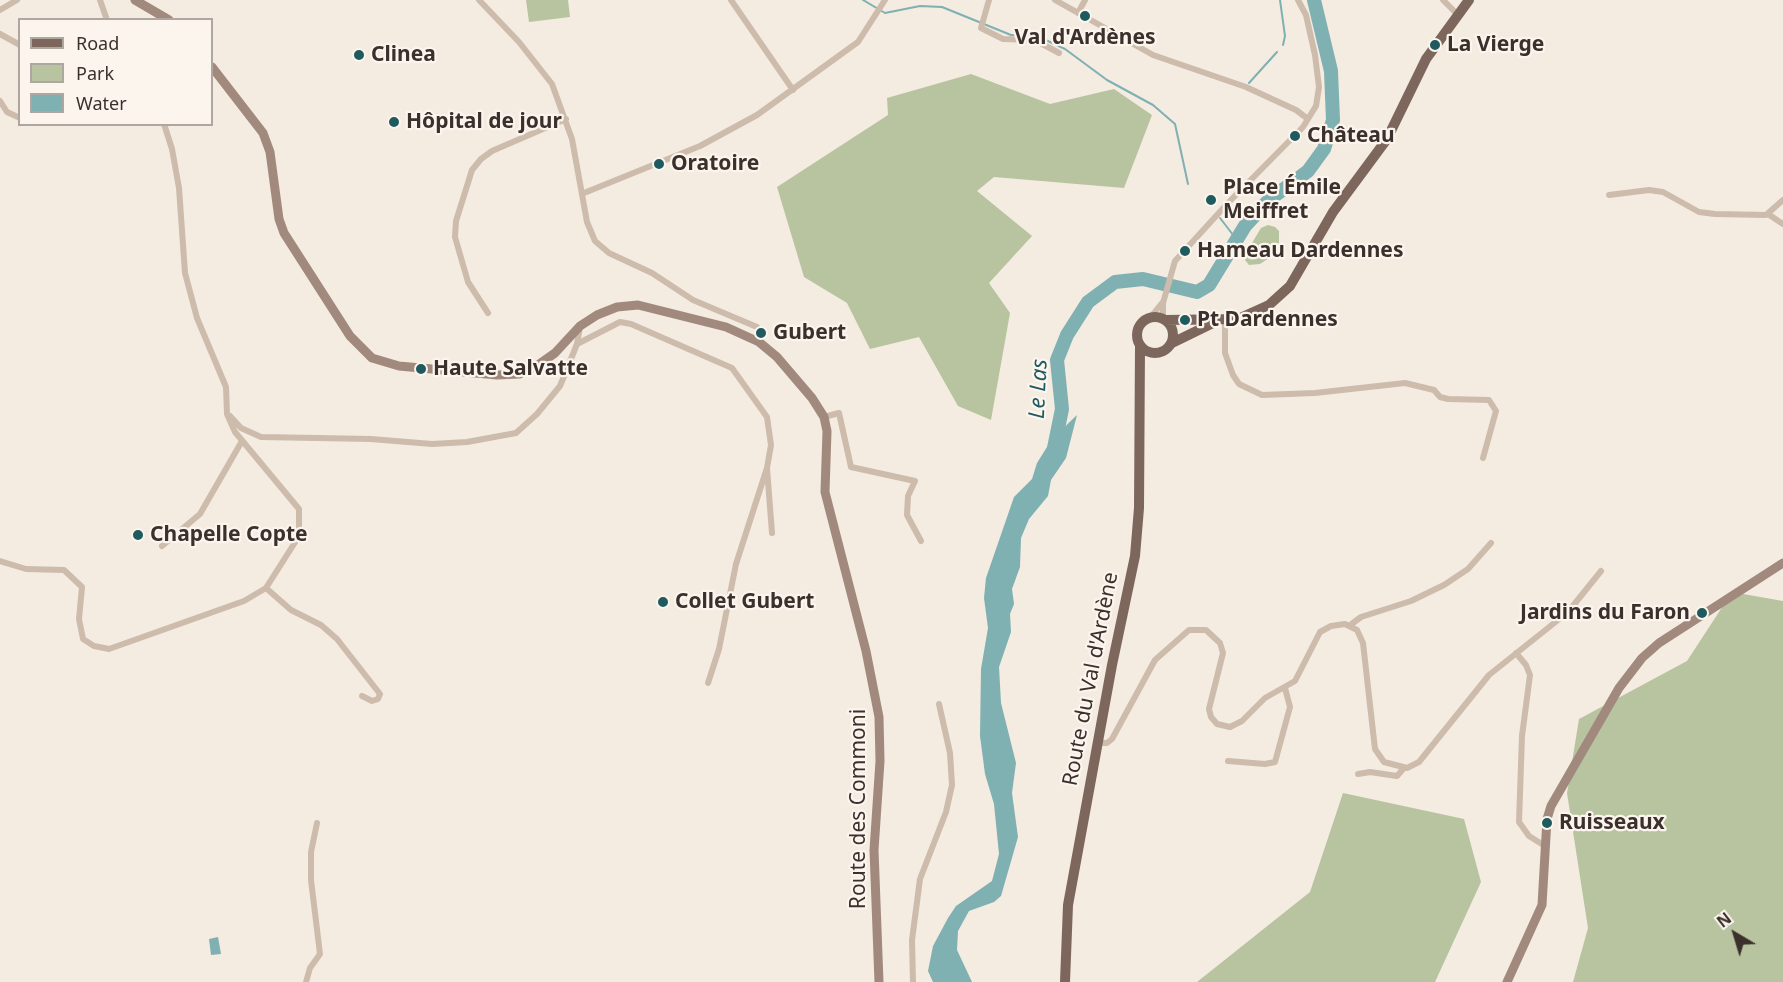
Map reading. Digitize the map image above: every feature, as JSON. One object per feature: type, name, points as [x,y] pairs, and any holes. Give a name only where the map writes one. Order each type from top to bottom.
[{"type":"main road","points":[[1140,381],[1146,365],[1172,343],[1222,321],[1257,311],[1290,286],[1333,212],[1387,140],[1422,65],[1469,0]]},
{"type":"main road","points":[[1158,354],[1140,347],[1138,330],[1150,318],[1222,321]]},
{"type":"main road","points":[[1164,319],[1172,328],[1172,343]]},
{"type":"main road","name":"Route du Val d'Ardène","points":[[1065,982],[1066,915],[1138,533],[1140,347]]},
{"type":"street","points":[[0,10],[17,0]]},
{"type":"street","points":[[100,0],[106,18]]},
{"type":"street","points":[[135,0],[166,18]]},
{"type":"street","points":[[478,0],[544,72],[566,119],[584,193],[587,222],[595,241],[602,248],[652,273],[693,300],[757,327],[760,333],[759,342]]},
{"type":"street","points":[[730,0],[793,90]]},
{"type":"street","points":[[584,193],[700,146],[757,115],[858,42],[885,0]]},
{"type":"street","points":[[989,0],[981,28],[1003,39],[1035,40],[1059,53]]},
{"type":"street","points":[[1055,0],[1153,55],[1246,87],[1296,110],[1308,119]]},
{"type":"street","points":[[1078,13],[1085,0]]},
{"type":"street","points":[[1164,319],[1163,301],[1173,265],[1227,204],[1303,127],[1317,106],[1319,87],[1309,26],[1298,0]]},
{"type":"street","points":[[1443,0],[1458,15]]},
{"type":"street","points":[[0,34],[18,44]]},
{"type":"street","points":[[213,68],[263,133],[270,152],[279,219],[284,233],[350,336],[372,358],[399,366],[497,375],[520,374],[538,366],[580,326],[597,315],[617,308],[638,305],[726,327],[759,342],[792,373],[824,417],[839,413],[851,467],[915,481],[908,496],[907,515],[921,542]]},
{"type":"street","points":[[0,101],[7,112],[18,117]]},
{"type":"street","points":[[488,313],[468,282],[455,237],[456,221],[472,170],[492,151],[566,119]]},
{"type":"street","points":[[0,561],[26,569],[64,570],[82,587],[79,619],[82,639],[94,646],[109,649],[244,601],[266,588],[299,536],[299,509],[235,432],[227,414],[226,387],[197,318],[185,273],[179,188],[172,149],[165,126]]},
{"type":"street","points":[[1609,195],[1654,191],[1667,193],[1705,213],[1768,214],[1783,224]]},
{"type":"street","points":[[1768,214],[1783,200]]},
{"type":"street","points":[[1150,318],[1163,301]]},
{"type":"street","points":[[1222,321],[1225,353],[1233,375],[1239,384],[1262,395],[1315,393],[1405,383],[1434,390],[1440,397],[1448,399],[1489,400],[1496,411],[1483,458]]},
{"type":"street","points":[[577,344],[620,322],[631,324],[732,368],[767,417],[771,445],[767,468],[736,564],[719,649],[708,683]]},
{"type":"street","points":[[227,414],[241,428],[261,437],[371,439],[432,444],[467,442],[516,433],[537,414],[560,386],[577,344],[580,326]]},
{"type":"street","name":"Route des Commoni","points":[[824,417],[827,431],[825,492],[877,699],[881,736],[874,850],[879,982]]},
{"type":"street","points":[[162,546],[200,514],[242,441]]},
{"type":"street","points":[[767,468],[772,533]]},
{"type":"street","points":[[1349,626],[1361,617],[1411,601],[1444,585],[1479,558],[1491,543]]},
{"type":"street","points":[[1507,982],[1540,910],[1548,816],[1560,788],[1619,688],[1642,658],[1659,643],[1702,613],[1783,563]]},
{"type":"street","points":[[1358,774],[1370,772],[1397,776],[1404,768],[1419,762],[1481,684],[1568,612],[1601,572]]},
{"type":"street","points":[[266,588],[291,610],[321,625],[337,639],[380,694],[378,699],[372,701],[362,696]]},
{"type":"street","points":[[1097,743],[1107,743],[1112,738],[1155,660],[1189,630],[1202,629],[1210,632],[1222,649],[1209,704],[1211,717],[1217,724],[1225,727],[1235,726],[1265,698],[1285,688],[1300,674],[1320,632],[1331,626],[1349,626],[1359,633],[1363,643],[1375,749],[1384,762],[1404,768]]},
{"type":"street","points":[[1516,653],[1526,665],[1530,675],[1522,736],[1520,822],[1529,836],[1545,846]]},
{"type":"street","points":[[1228,761],[1265,764],[1276,761],[1290,706],[1285,688]]},
{"type":"street","points":[[913,982],[912,950],[920,879],[946,812],[952,785],[950,753],[939,704]]},
{"type":"street","points":[[306,982],[310,968],[320,954],[311,880],[311,852],[317,823]]},
{"type":"green space","points":[[526,0],[568,0],[570,17],[529,22]]},
{"type":"green space","points":[[971,74],[1050,104],[1114,89],[1152,115],[1124,188],[994,177],[977,191],[1032,236],[989,283],[1010,313],[991,420],[958,406],[919,337],[870,349],[847,303],[804,277],[777,187],[888,115],[887,98]]},
{"type":"green space","points":[[1268,225],[1279,231],[1279,243],[1269,258],[1260,264],[1249,265],[1245,260],[1246,253],[1261,228]]},
{"type":"green space","points":[[1732,592],[1783,601],[1783,982],[1573,982],[1588,928],[1567,793],[1579,719],[1687,661]]},
{"type":"green space","points":[[1343,793],[1464,819],[1481,882],[1435,982],[1197,982],[1310,892]]},
{"type":"water","points":[[1077,415],[1066,458],[1051,480],[1048,496],[1029,519],[1021,538],[1020,567],[1012,589],[1014,604],[1010,614],[1011,632],[999,667],[1001,703],[1016,763],[1012,793],[1018,837],[1001,896],[994,902],[969,911],[958,931],[957,950],[972,982],[933,982],[928,971],[933,946],[956,906],[992,881],[999,854],[994,804],[985,774],[980,736],[981,669],[988,628],[984,598],[986,578],[1014,497],[1032,479],[1037,463],[1052,439]]},
{"type":"water","points":[[218,937],[221,954],[211,955],[209,939]]},
{"type":"waterway","points":[[863,0],[885,13],[920,6],[942,7],[1011,35],[1035,35],[1065,49],[1107,80],[1153,105],[1175,124],[1188,184]]},
{"type":"waterway","points":[[1280,0],[1285,36],[1283,45]]},
{"type":"waterway","name":"Le Las","points":[[1053,453],[1062,409],[1057,360],[1067,335],[1088,302],[1115,282],[1143,279],[1197,292],[1209,285],[1245,226],[1269,200],[1308,171],[1324,149],[1333,120],[1331,71],[1314,0]]},
{"type":"waterway","points":[[1249,83],[1277,52]]},
{"type":"waterway","points":[[1220,218],[1237,240]]},
{"type":"place","name":"Val d'Ardènes","points":[[1085,16]]},
{"type":"place","name":"La Vierge","points":[[1435,45]]},
{"type":"place","name":"Clinea","points":[[359,55]]},
{"type":"place","name":"Hôpital de jour","points":[[394,122]]},
{"type":"place","name":"Château","points":[[1295,136]]},
{"type":"place","name":"Oratoire","points":[[659,164]]},
{"type":"place","name":"Place Émile Meiffret","points":[[1211,200]]},
{"type":"place","name":"Hameau Dardennes","points":[[1185,251]]},
{"type":"place","name":"Pt Dardennes","points":[[1185,320]]},
{"type":"place","name":"Gubert","points":[[761,333]]},
{"type":"place","name":"Haute Salvatte","points":[[421,369]]},
{"type":"place","name":"Chapelle Copte","points":[[138,535]]},
{"type":"place","name":"Collet Gubert","points":[[663,602]]},
{"type":"place","name":"Jardins du Faron","points":[[1702,613]]},
{"type":"place","name":"Ruisseaux","points":[[1547,823]]}]
